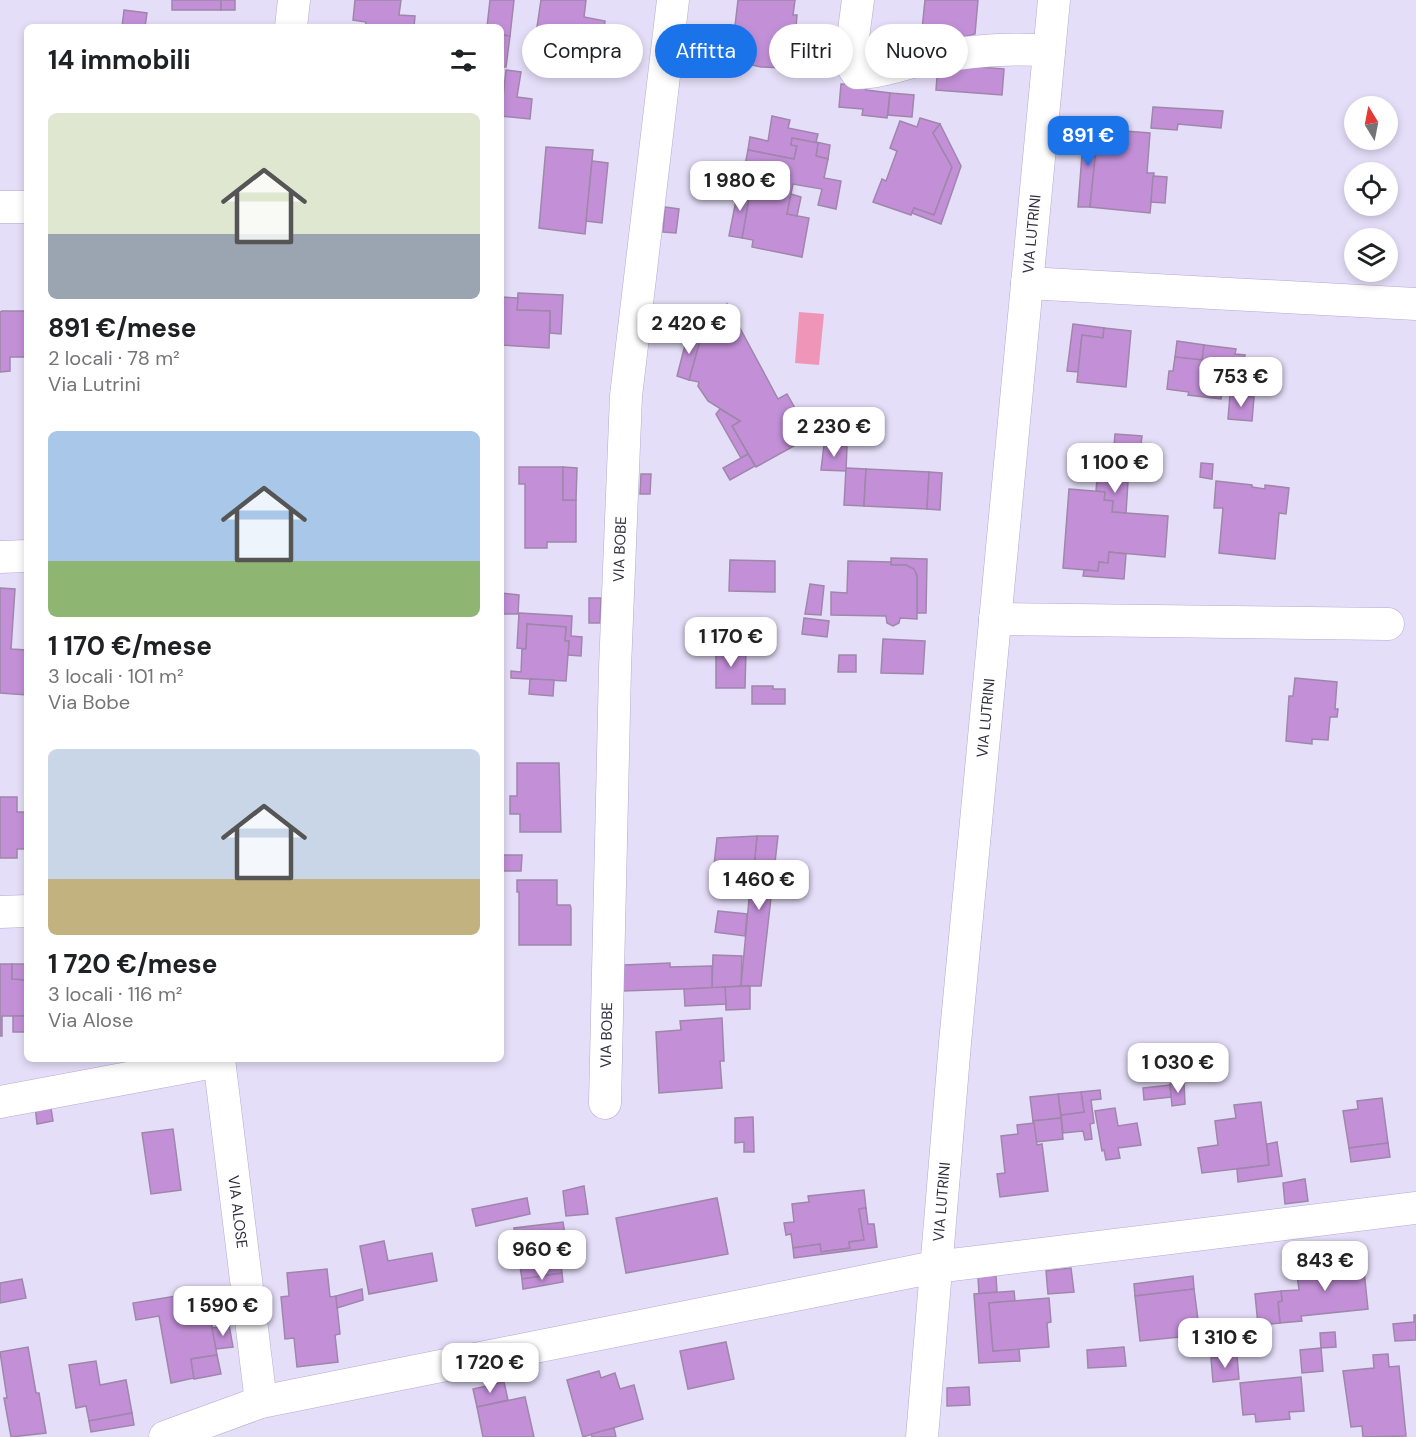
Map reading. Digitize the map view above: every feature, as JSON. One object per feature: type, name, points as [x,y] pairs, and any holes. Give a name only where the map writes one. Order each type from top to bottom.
[{"type":"street","points":[[291,24],[294,0]]},
{"type":"street","name":"VIA BOBE","points":[[605,1103],[615,668],[626,396],[673,0]]},
{"type":"street","points":[[858,0],[851,53],[852,64],[857,73],[868,73],[918,61],[981,52],[1028,49],[1049,51]]},
{"type":"street","name":"VIA LUTRINI","points":[[922,1437],[935,1267],[1054,0]]},
{"type":"street","points":[[0,207],[24,207]]},
{"type":"street","points":[[1027,283],[1416,304]]},
{"type":"street","points":[[0,557],[24,556]]},
{"type":"street","points":[[995,619],[1388,624]]},
{"type":"street","points":[[0,912],[24,911]]},
{"type":"street","points":[[0,1102],[209,1062]]},
{"type":"street","name":"VIA ALOSE","points":[[219,1062],[261,1402]]},
{"type":"street","points":[[165,1437],[261,1402],[935,1267],[1416,1208]]},
{"type":"shaded area","points":[[799,312],[824,314],[819,365],[795,363]]},
{"type":"building","points":[[172,0],[221,0],[221,10],[172,10]]},
{"type":"building","points":[[221,0],[235,0],[235,10],[221,10]]},
{"type":"building","points":[[355,0],[401,0],[399,15],[415,16],[414,24],[366,24],[366,22],[353,20]]},
{"type":"building","points":[[490,0],[514,0],[510,36],[504,35],[504,24],[487,24]]},
{"type":"building","points":[[541,0],[586,0],[584,17],[605,21],[605,24],[537,24]]},
{"type":"building","points":[[738,0],[795,0],[793,15],[797,15],[796,24],[769,24],[769,67],[757,66],[757,24],[735,24]]},
{"type":"building","points":[[925,0],[978,0],[975,34],[968,36],[968,24],[923,24]]},
{"type":"building","points":[[124,10],[147,13],[145,24],[122,24]]},
{"type":"building","points":[[504,35],[510,36],[506,67],[504,67]]},
{"type":"building","points":[[968,66],[1004,69],[1002,95],[936,90],[937,78],[968,78]]},
{"type":"building","points":[[506,70],[521,72],[517,97],[532,99],[530,119],[504,116]]},
{"type":"building","points":[[841,84],[866,85],[866,90],[890,93],[887,118],[862,115],[863,109],[839,107]]},
{"type":"building","points":[[890,93],[914,95],[912,117],[888,115]]},
{"type":"building","points":[[1153,107],[1223,111],[1221,128],[1178,124],[1177,130],[1151,128]]},
{"type":"building","points":[[772,116],[790,120],[788,128],[818,134],[816,142],[830,145],[828,159],[816,156],[818,143],[792,138],[791,145],[797,146],[794,159],[748,150],[750,137],[768,141]]},
{"type":"building","points":[[920,118],[940,124],[933,133],[952,167],[934,215],[914,208],[911,215],[873,202],[882,179],[886,181],[897,151],[890,148],[900,121],[917,127]]},
{"type":"building","points":[[940,124],[961,166],[941,224],[912,213],[914,208],[934,215],[952,167],[933,133]]},
{"type":"building","points":[[1084,128],[1098,129],[1090,207],[1078,207]]},
{"type":"building","points":[[1098,129],[1150,133],[1147,173],[1154,173],[1150,213],[1090,207]]},
{"type":"building","points":[[792,138],[818,143],[816,156],[828,159],[824,178],[841,181],[836,209],[818,205],[822,189],[793,184],[787,214],[809,218],[802,257],[752,247],[753,240],[742,238],[751,187],[741,185],[748,150],[794,159],[797,146],[791,145]]},
{"type":"building","points":[[546,147],[593,150],[585,234],[539,228]]},
{"type":"building","points":[[592,161],[608,163],[602,223],[586,221]]},
{"type":"building","points":[[1153,176],[1167,177],[1165,203],[1151,202]]},
{"type":"building","points":[[739,185],[751,187],[742,238],[729,236]]},
{"type":"building","points":[[791,194],[801,197],[797,216],[787,214]]},
{"type":"building","points":[[665,207],[679,209],[676,233],[663,232]]},
{"type":"building","points":[[518,293],[563,295],[561,334],[550,333],[550,311],[517,310]]},
{"type":"building","points":[[504,297],[518,298],[517,310],[550,311],[549,348],[504,345]]},
{"type":"building","points":[[727,304],[778,399],[787,394],[805,426],[797,430],[803,441],[756,467],[732,426],[740,421],[708,401],[698,386],[699,382],[689,380],[702,333],[709,334],[716,330]]},
{"type":"building","points":[[24,311],[24,357],[10,357],[10,371],[0,372],[0,312]]},
{"type":"building","points":[[1073,324],[1104,328],[1103,338],[1082,335],[1078,372],[1067,371]]},
{"type":"building","points":[[1104,328],[1131,331],[1126,387],[1077,382],[1082,335],[1103,338]]},
{"type":"building","points":[[689,330],[702,333],[689,380],[677,376]]},
{"type":"building","points":[[1177,341],[1204,345],[1202,360],[1175,357]]},
{"type":"building","points":[[1204,345],[1236,349],[1235,354],[1245,355],[1242,376],[1232,375],[1231,383],[1223,382],[1221,399],[1188,395],[1189,392],[1167,389],[1169,371],[1173,371],[1175,357],[1202,360]]},
{"type":"building","points":[[1230,395],[1254,397],[1252,421],[1228,419]]},
{"type":"building","points":[[720,409],[740,421],[732,426],[748,454],[741,458],[716,414]]},
{"type":"building","points":[[1115,434],[1142,436],[1139,460],[1113,458]]},
{"type":"building","points":[[824,445],[847,446],[846,471],[821,470]]},
{"type":"building","points":[[748,454],[755,466],[730,480],[723,468]]},
{"type":"building","points":[[1201,463],[1213,464],[1212,479],[1200,477]]},
{"type":"building","points":[[519,467],[563,467],[563,500],[576,500],[576,542],[547,542],[547,548],[525,548],[525,484],[519,484]]},
{"type":"building","points":[[563,467],[577,468],[576,500],[563,500]]},
{"type":"building","points":[[846,468],[866,469],[864,506],[844,505]]},
{"type":"building","points":[[866,469],[929,472],[927,509],[864,506]]},
{"type":"building","points":[[929,472],[942,473],[940,510],[927,509]]},
{"type":"building","points":[[641,474],[651,474],[650,494],[640,494]]},
{"type":"building","points":[[1097,479],[1128,482],[1126,513],[1112,512],[1113,501],[1104,500],[1105,492],[1096,491]]},
{"type":"building","points":[[1216,481],[1252,485],[1252,487],[1265,489],[1265,485],[1289,488],[1286,514],[1279,513],[1275,559],[1219,553],[1223,508],[1214,508]]},
{"type":"building","points":[[1069,489],[1105,492],[1104,500],[1113,501],[1112,512],[1168,516],[1165,557],[1109,552],[1108,563],[1099,562],[1098,571],[1063,568]]},
{"type":"building","points":[[1109,552],[1126,554],[1124,579],[1083,576],[1084,570],[1098,571],[1099,562],[1108,563]]},
{"type":"building","points":[[891,558],[927,559],[926,613],[917,613],[915,571],[906,565],[891,565]]},
{"type":"building","points":[[730,560],[775,561],[775,592],[729,591]]},
{"type":"building","points":[[848,561],[891,562],[891,565],[906,565],[914,569],[917,576],[917,619],[900,618],[899,623],[893,626],[887,623],[886,616],[831,615],[831,592],[847,593]]},
{"type":"building","points":[[810,584],[824,586],[821,615],[805,614]]},
{"type":"building","points":[[0,588],[15,589],[11,649],[24,650],[24,695],[0,693]]},
{"type":"building","points":[[504,593],[519,595],[518,614],[504,614]]},
{"type":"building","points":[[589,598],[601,598],[600,623],[589,623]]},
{"type":"building","points":[[519,613],[572,616],[571,636],[582,637],[581,656],[568,655],[569,641],[565,641],[566,627],[527,624],[526,649],[517,648]]},
{"type":"building","points":[[804,618],[829,621],[827,637],[802,634]]},
{"type":"building","points":[[527,624],[566,627],[565,641],[569,641],[566,681],[511,678],[511,671],[521,672],[522,649],[526,649]]},
{"type":"building","points":[[883,639],[925,641],[923,674],[881,673]]},
{"type":"building","points":[[716,648],[746,649],[745,688],[716,688]]},
{"type":"building","points":[[839,655],[856,655],[856,672],[838,672]]},
{"type":"building","points":[[1295,678],[1337,682],[1335,709],[1338,709],[1337,717],[1330,717],[1328,740],[1312,739],[1312,744],[1286,741],[1289,696],[1293,696]]},
{"type":"building","points":[[530,679],[554,680],[553,696],[529,694]]},
{"type":"building","points":[[752,686],[773,686],[773,689],[785,689],[785,704],[752,704]]},
{"type":"building","points":[[517,763],[559,763],[561,832],[520,832],[520,814],[510,814],[510,796],[517,796]]},
{"type":"building","points":[[0,797],[17,797],[17,812],[24,812],[24,849],[17,849],[17,858],[0,858]]},
{"type":"building","points":[[757,836],[778,836],[761,986],[741,986],[751,878],[753,878]]},
{"type":"building","points":[[757,836],[753,878],[728,876],[728,867],[714,865],[717,838]]},
{"type":"building","points":[[504,855],[522,855],[521,871],[504,871]]},
{"type":"building","points":[[517,880],[557,880],[557,905],[570,905],[571,908],[571,945],[519,945]]},
{"type":"building","points":[[718,911],[747,914],[745,936],[715,932]]},
{"type":"building","points":[[713,955],[742,956],[741,986],[712,988]]},
{"type":"building","points":[[670,963],[670,967],[712,966],[712,988],[623,991],[624,965]]},
{"type":"building","points":[[0,964],[12,964],[12,979],[24,980],[24,1016],[2,1016],[2,1036],[0,1036]]},
{"type":"building","points":[[12,964],[24,964],[24,980],[12,979]]},
{"type":"building","points":[[750,986],[750,1009],[726,1010],[725,987]]},
{"type":"building","points":[[725,987],[726,1004],[685,1006],[684,989]]},
{"type":"building","points":[[13,1016],[24,1016],[24,1032],[13,1032]]},
{"type":"building","points":[[722,1018],[724,1061],[720,1061],[722,1088],[659,1093],[656,1032],[681,1030],[680,1021]]},
{"type":"building","points":[[1184,1083],[1185,1104],[1172,1106],[1170,1084]]},
{"type":"building","points":[[1170,1085],[1171,1097],[1144,1100],[1143,1088]]},
{"type":"building","points":[[1100,1090],[1101,1099],[1091,1100],[1094,1123],[1090,1124],[1092,1139],[1085,1140],[1083,1131],[1063,1133],[1061,1115],[1084,1112],[1081,1092]]},
{"type":"building","points":[[1081,1092],[1084,1112],[1061,1115],[1058,1094]]},
{"type":"building","points":[[1058,1094],[1061,1118],[1033,1121],[1030,1097]]},
{"type":"building","points":[[1382,1098],[1388,1143],[1349,1148],[1343,1111],[1358,1109],[1357,1101]]},
{"type":"building","points":[[50,1102],[53,1121],[37,1124],[35,1105]]},
{"type":"building","points":[[1261,1102],[1269,1165],[1202,1173],[1198,1148],[1218,1145],[1215,1121],[1236,1118],[1234,1105]]},
{"type":"building","points":[[1115,1108],[1118,1126],[1137,1123],[1141,1145],[1118,1148],[1120,1158],[1106,1160],[1104,1150],[1102,1151],[1095,1111]]},
{"type":"building","points":[[753,1117],[754,1152],[744,1152],[744,1142],[735,1143],[735,1118]]},
{"type":"building","points":[[1061,1118],[1063,1139],[1036,1142],[1033,1121]]},
{"type":"building","points":[[1034,1123],[1037,1145],[1042,1144],[1048,1191],[1000,1197],[997,1174],[1005,1173],[1001,1136],[1018,1134],[1017,1125]]},
{"type":"building","points":[[173,1129],[181,1190],[151,1194],[142,1133]]},
{"type":"building","points":[[1277,1142],[1282,1176],[1238,1182],[1237,1169],[1269,1165],[1267,1144]]},
{"type":"building","points":[[1388,1143],[1390,1157],[1351,1162],[1349,1148]]},
{"type":"building","points":[[1305,1179],[1308,1201],[1285,1204],[1283,1183]]},
{"type":"building","points":[[584,1186],[588,1214],[566,1216],[563,1191]]},
{"type":"building","points":[[864,1190],[866,1208],[859,1209],[864,1240],[849,1242],[850,1248],[821,1252],[820,1244],[793,1248],[791,1234],[786,1235],[784,1223],[794,1222],[792,1204],[809,1202],[808,1196]]},
{"type":"building","points":[[527,1198],[530,1214],[476,1226],[472,1209]]},
{"type":"building","points":[[717,1198],[728,1254],[626,1273],[616,1218]]},
{"type":"building","points":[[866,1208],[868,1224],[874,1224],[877,1247],[794,1258],[793,1248],[820,1244],[821,1252],[850,1248],[849,1242],[864,1240],[859,1209]]},
{"type":"building","points":[[563,1222],[566,1241],[558,1243],[562,1273],[522,1279],[514,1228]]},
{"type":"building","points":[[384,1241],[388,1261],[432,1253],[437,1281],[369,1294],[360,1246]]},
{"type":"building","points":[[1363,1261],[1368,1309],[1301,1316],[1302,1321],[1280,1323],[1278,1302],[1282,1301],[1281,1291],[1299,1290],[1296,1268]]},
{"type":"building","points":[[1071,1268],[1074,1292],[1048,1294],[1046,1271]]},
{"type":"building","points":[[327,1269],[330,1297],[336,1296],[340,1334],[335,1335],[338,1362],[297,1367],[294,1338],[285,1339],[281,1297],[289,1296],[287,1273]]},
{"type":"building","points":[[562,1273],[563,1282],[523,1289],[522,1279]]},
{"type":"building","points":[[996,1276],[997,1292],[979,1294],[978,1277]]},
{"type":"building","points":[[1193,1276],[1194,1289],[1135,1296],[1134,1284]]},
{"type":"building","points":[[22,1279],[26,1298],[0,1303],[0,1283]]},
{"type":"building","points":[[362,1289],[363,1300],[337,1308],[336,1296]]},
{"type":"building","points":[[1194,1289],[1200,1335],[1140,1341],[1135,1296]]},
{"type":"building","points":[[206,1291],[217,1355],[191,1359],[194,1378],[171,1383],[159,1316],[136,1320],[133,1303]]},
{"type":"building","points":[[1014,1291],[1015,1301],[989,1303],[993,1351],[1019,1349],[1020,1361],[979,1363],[974,1294]]},
{"type":"building","points":[[1281,1291],[1282,1301],[1278,1302],[1280,1323],[1258,1325],[1255,1294]]},
{"type":"building","points":[[1049,1298],[1051,1322],[1047,1323],[1049,1347],[993,1351],[989,1303]]},
{"type":"building","points":[[1414,1315],[1416,1315],[1416,1340],[1395,1341],[1393,1324],[1414,1322]]},
{"type":"building","points":[[229,1325],[233,1347],[216,1349],[212,1328]]},
{"type":"building","points":[[1335,1332],[1336,1347],[1321,1348],[1320,1333]]},
{"type":"building","points":[[726,1342],[734,1379],[688,1389],[680,1351]]},
{"type":"building","points":[[28,1347],[46,1433],[11,1437],[4,1398],[7,1398],[0,1352]]},
{"type":"building","points":[[1124,1347],[1126,1366],[1088,1368],[1087,1350]]},
{"type":"building","points":[[1321,1348],[1323,1371],[1302,1373],[1300,1350]]},
{"type":"building","points":[[1388,1354],[1389,1367],[1399,1366],[1406,1436],[1363,1437],[1362,1426],[1351,1427],[1343,1371],[1374,1368],[1373,1355]]},
{"type":"building","points":[[217,1355],[221,1374],[194,1379],[191,1359]]},
{"type":"building","points":[[1237,1356],[1239,1379],[1213,1382],[1211,1358]]},
{"type":"building","points":[[96,1361],[100,1385],[126,1380],[132,1413],[89,1421],[86,1406],[76,1408],[69,1365]]},
{"type":"building","points":[[599,1371],[601,1378],[615,1373],[620,1389],[634,1385],[643,1419],[583,1437],[567,1380]]},
{"type":"building","points":[[1301,1377],[1304,1411],[1289,1412],[1290,1419],[1256,1422],[1255,1414],[1243,1415],[1240,1383]]},
{"type":"building","points":[[504,1382],[508,1400],[477,1407],[473,1389]]},
{"type":"building","points":[[969,1387],[970,1405],[947,1406],[947,1388]]},
{"type":"building","points":[[525,1397],[534,1437],[483,1437],[477,1407]]},
{"type":"building","points":[[132,1413],[134,1425],[91,1432],[89,1421]]},
{"type":"building","points":[[614,1428],[616,1437],[592,1437],[591,1434]]}]
